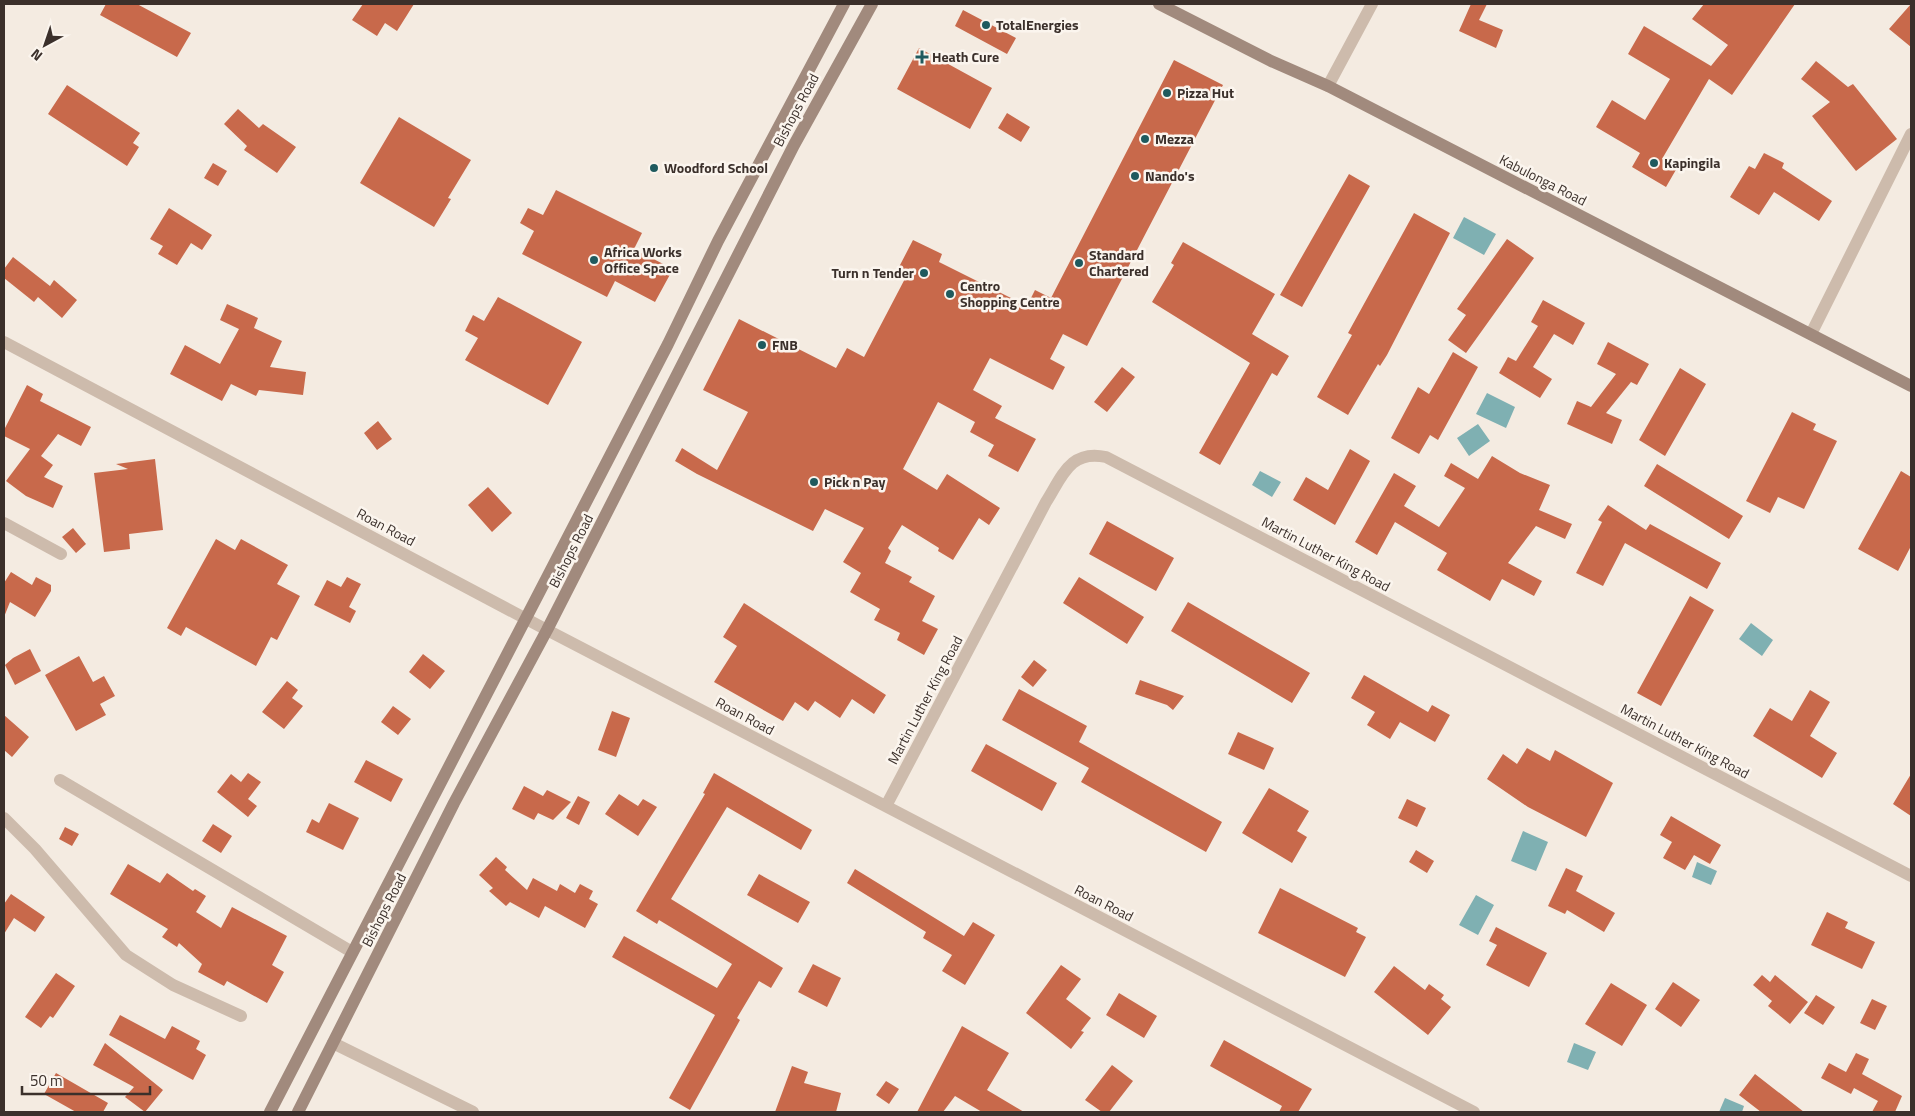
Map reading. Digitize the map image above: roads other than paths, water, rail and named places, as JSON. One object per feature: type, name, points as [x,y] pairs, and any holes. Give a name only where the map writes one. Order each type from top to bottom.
[{"type":"main road","name":"Bishops Road","points":[[270,1112],[526,618],[718,241],[844,4]]},
{"type":"main road","name":"Bishops Road","points":[[298,1112],[454,803],[547,630],[794,145],[872,4]]},
{"type":"main road","name":"Kabulonga Road","points":[[1159,4],[1271,62],[1328,86],[1911,386]]},
{"type":"street","points":[[1328,86],[1372,4]]},
{"type":"street","points":[[1811,334],[1911,134]]},
{"type":"street","name":"Roan Road","points":[[4,342],[547,630],[1474,1112]]},
{"type":"street","name":"Martin Luther King Road","points":[[886,806],[1046,502],[1070,464],[1081,457],[1093,454],[1115,461],[1911,876]]},
{"type":"street","points":[[4,523],[61,554]]},
{"type":"street","points":[[60,780],[352,952]]},
{"type":"street","points":[[4,818],[35,849],[126,954],[173,985],[241,1016]]},
{"type":"street","points":[[333,1043],[473,1112]]},
{"type":"water","points":[[1464,217],[1496,234],[1484,255],[1453,238]]},
{"type":"water","points":[[1487,393],[1515,407],[1506,428],[1476,414]]},
{"type":"water","points":[[1478,424],[1490,441],[1469,456],[1457,438]]},
{"type":"water","points":[[1260,471],[1281,482],[1272,497],[1252,485]]},
{"type":"water","points":[[1751,623],[1773,640],[1762,656],[1739,639]]},
{"type":"water","points":[[1523,831],[1548,842],[1536,871],[1511,861]]},
{"type":"water","points":[[1697,862],[1717,871],[1711,885],[1692,877]]},
{"type":"water","points":[[1476,895],[1494,905],[1478,935],[1459,925]]},
{"type":"water","points":[[1574,1043],[1596,1052],[1588,1070],[1567,1062]]},
{"type":"water","points":[[1725,1098],[1744,1106],[1742,1112],[1719,1112]]},
{"type":"place","name":"TotalEnergies","points":[[986,25]]},
{"type":"place","name":"Heath Cure","points":[[922,57]]},
{"type":"place","name":"Pizza Hut","points":[[1167,93]]},
{"type":"place","name":"Mezza","points":[[1145,139]]},
{"type":"place","name":"Kapingila","points":[[1654,163]]},
{"type":"place","name":"Woodford School","points":[[654,168]]},
{"type":"place","name":"Nando's","points":[[1135,176]]},
{"type":"place","name":"Africa Works Office Space","points":[[594,260]]},
{"type":"place","name":"Standard Chartered","points":[[1079,263]]},
{"type":"place","name":"Turn n Tender","points":[[924,273]]},
{"type":"place","name":"Centro Shopping Centre","points":[[950,294]]},
{"type":"place","name":"FNB","points":[[762,345]]},
{"type":"place","name":"Pick n Pay","points":[[814,482]]}]
